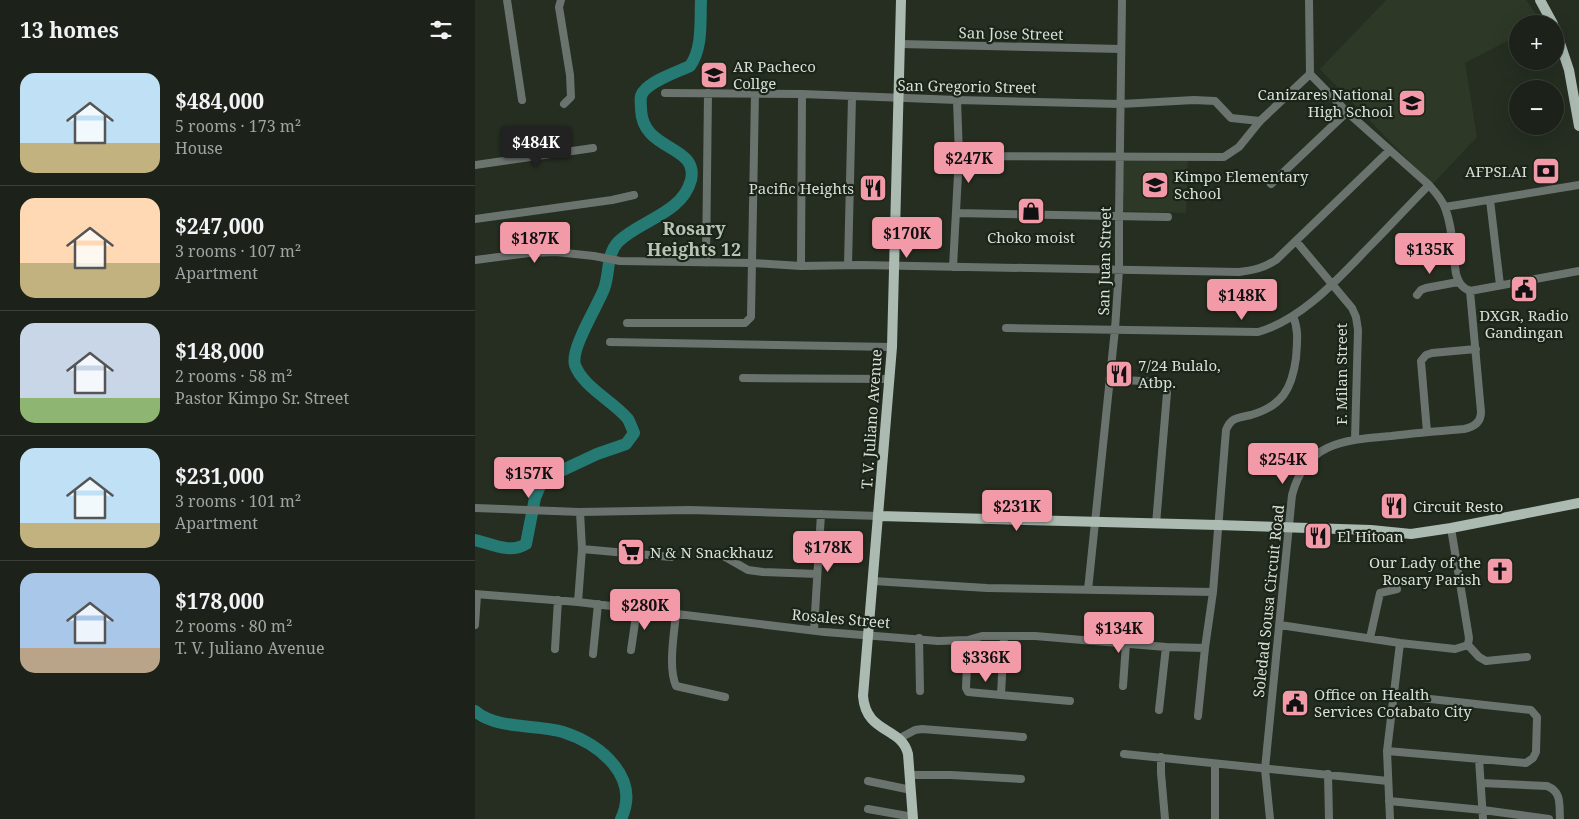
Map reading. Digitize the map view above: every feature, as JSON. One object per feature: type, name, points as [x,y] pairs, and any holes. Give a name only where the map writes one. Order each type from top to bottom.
[{"type":"main road","name":"T. V. Juliano Avenue","points":[[900,738],[877,725],[868,715],[863,704],[863,688],[892,347],[901,0]]},
{"type":"main road","points":[[1543,1],[1549,15]]},
{"type":"main road","points":[[1564,55],[1578,110],[1579,126]]},
{"type":"main road","points":[[879,516],[1218,525],[1411,534],[1579,503]]},
{"type":"main road","points":[[900,738],[907,749],[913,818]]},
{"type":"street","points":[[507,0],[521,100]]},
{"type":"street","points":[[561,0],[559,7],[570,75],[569,100],[565,104]]},
{"type":"street","name":"San Juan Street","points":[[1088,590],[1115,329],[1119,270],[1122,0]]},
{"type":"street","points":[[1309,0],[1310,74],[1347,112],[1429,185],[1439,196],[1445,208],[1579,185]]},
{"type":"street","name":"San Jose Street","points":[[900,44],[1121,49]]},
{"type":"street","points":[[959,156],[1224,157],[1239,147],[1260,121],[1310,74]]},
{"type":"street","name":"San Gregorio Street","points":[[665,92],[802,94],[1121,104],[1211,100],[1217,103],[1231,118],[1260,121]]},
{"type":"street","points":[[706,263],[707,93]]},
{"type":"street","points":[[627,323],[745,323],[749,320],[752,314],[755,93]]},
{"type":"street","points":[[801,266],[802,94]]},
{"type":"street","points":[[848,265],[852,97]]},
{"type":"street","points":[[953,267],[959,156],[957,100]]},
{"type":"street","points":[[1271,184],[1347,112]]},
{"type":"street","points":[[475,165],[593,148]]},
{"type":"street","points":[[475,260],[529,253],[555,252],[620,261],[753,263],[801,266],[848,265],[1239,272],[1266,267],[1276,260],[1389,150]]},
{"type":"street","points":[[1007,328],[1258,332],[1280,325],[1333,284],[1429,185]]},
{"type":"street","points":[[475,218],[612,200],[634,195]]},
{"type":"street","points":[[1490,200],[1499,285]]},
{"type":"street","name":"Soledad Sousa Circuit Road","points":[[1270,819],[1265,769],[1292,495],[1301,472],[1311,458],[1333,444],[1355,439],[1465,429],[1473,427],[1477,423],[1481,412],[1476,349],[1464,287],[1445,208]]},
{"type":"street","points":[[956,213],[1168,217]]},
{"type":"street","name":"F. Milan Street","points":[[1296,241],[1352,308],[1356,317],[1358,330],[1355,439]]},
{"type":"street","points":[[1417,295],[1426,288],[1499,285],[1579,271]]},
{"type":"street","points":[[1198,716],[1213,592],[1226,430],[1231,420],[1259,412],[1275,404],[1288,390],[1294,371],[1298,337],[1293,316]]},
{"type":"street","points":[[610,342],[892,347]]},
{"type":"street","points":[[1427,432],[1421,361],[1426,355],[1432,353],[1476,349]]},
{"type":"street","points":[[743,378],[889,379]]},
{"type":"street","points":[[1109,379],[1157,382],[1165,387],[1167,393],[1156,524]]},
{"type":"street","points":[[475,508],[580,512],[690,510],[879,516]]},
{"type":"street","points":[[578,602],[582,549],[580,512]]},
{"type":"street","points":[[814,630],[821,514]]},
{"type":"street","points":[[1451,528],[1468,627],[1468,644],[1479,657],[1486,661],[1527,657]]},
{"type":"street","points":[[582,549],[671,557]]},
{"type":"street","points":[[720,554],[748,570],[817,574]]},
{"type":"street","points":[[873,581],[987,588],[1213,592]]},
{"type":"street","points":[[1370,638],[1380,593],[1397,589]]},
{"type":"street","points":[[475,625],[476,594]]},
{"type":"street","name":"Rosales Street","points":[[476,594],[598,604],[814,630],[938,641],[968,640],[982,636],[1035,636],[1166,647],[1205,648]]},
{"type":"street","points":[[555,649],[558,600]]},
{"type":"street","points":[[593,654],[598,604]]},
{"type":"street","points":[[631,650],[637,609]]},
{"type":"street","points":[[676,614],[672,678],[676,686],[725,697]]},
{"type":"street","points":[[1280,625],[1400,643],[1455,649],[1468,644]]},
{"type":"street","points":[[1001,695],[1003,636]]},
{"type":"street","points":[[919,638],[919,690]]},
{"type":"street","points":[[968,640],[966,688],[968,692],[1070,701]]},
{"type":"street","points":[[1389,819],[1387,751],[1400,643]]},
{"type":"street","points":[[1123,686],[1126,644]]},
{"type":"street","points":[[1159,710],[1166,647]]},
{"type":"street","points":[[1387,751],[1526,763],[1533,758],[1535,752],[1537,716],[1531,710],[1394,694]]},
{"type":"street","points":[[900,738],[910,732],[921,729],[1023,737]]},
{"type":"street","points":[[1124,754],[1389,781]]},
{"type":"street","points":[[1161,757],[1165,819]]},
{"type":"street","points":[[1479,759],[1483,819]]},
{"type":"street","points":[[1215,764],[1215,819]]},
{"type":"street","points":[[1328,774],[1329,819]]},
{"type":"street","points":[[909,775],[1021,779]]},
{"type":"street","points":[[868,781],[911,790]]},
{"type":"street","points":[[1481,783],[1547,786],[1554,789],[1558,795],[1560,819]]},
{"type":"street","points":[[1389,801],[1483,810],[1549,819]]},
{"type":"street","points":[[867,809],[913,818]]},
{"type":"shaded area","name":"Canizares National High School","points":[[1386,0],[1526,0],[1537,15],[1509,15],[1509,40],[1465,63],[1477,137],[1432,185],[1320,69]]},
{"type":"shaded area","name":"Kimpo Elementary School","points":[[1124,158],[1188,160],[1186,213],[1122,211]]},
{"type":"waterway","points":[[475,540],[507,548],[520,547],[526,544],[535,498],[540,486],[548,477],[597,454],[626,444],[634,433],[628,419],[622,412],[591,387],[579,373],[575,365],[575,358],[580,338],[604,289],[614,247],[627,234],[670,209],[686,192],[691,180],[691,168],[687,160],[659,141],[650,133],[644,123],[641,95],[653,83],[690,66],[699,43],[701,0]]},
{"type":"waterway","points":[[475,711],[484,717],[506,724],[563,732],[577,737],[603,754],[621,776],[626,789],[626,804],[621,819]]},
{"type":"place","name":"AR Pacheco Collge","points":[[714,75]]},
{"type":"place","name":"Canizares National High School","points":[[1412,103]]},
{"type":"place","name":"AFPSLAI","points":[[1546,171]]},
{"type":"place","name":"Kimpo Elementary School","points":[[1155,185]]},
{"type":"place","name":"Pacific Heights","points":[[873,188]]},
{"type":"place","name":"Choko moist","points":[[1031,211]]},
{"type":"place","name":"DXGR, Radio Gandingan","points":[[1524,289]]},
{"type":"place","name":"7/24 Bulalo, Atbp.","points":[[1119,374]]},
{"type":"place","name":"Circuit Resto","points":[[1394,506]]},
{"type":"place","name":"El Hitoan","points":[[1318,536]]},
{"type":"place","name":"N & N Snackhauz","points":[[631,552]]},
{"type":"place","name":"Our Lady of the Rosary Parish","points":[[1500,571]]},
{"type":"place","name":"Office on Health Services Cotabato City","points":[[1295,703]]},
{"type":"district","name":"Rosary Heights 12","points":[[694,238]]}]
